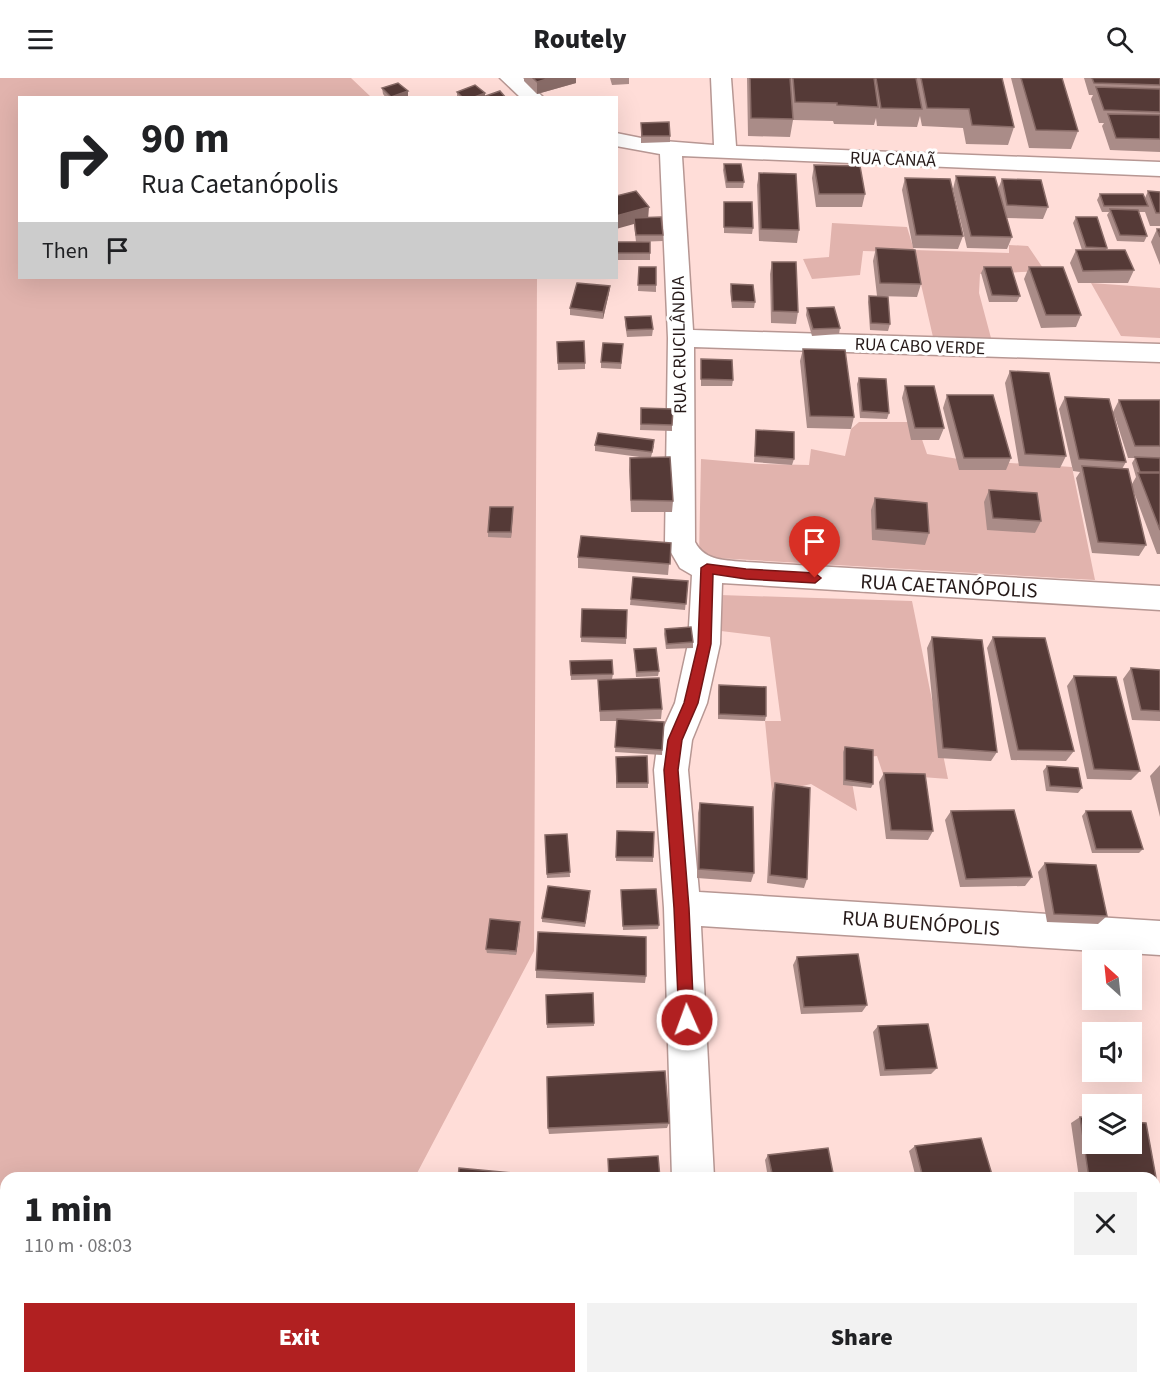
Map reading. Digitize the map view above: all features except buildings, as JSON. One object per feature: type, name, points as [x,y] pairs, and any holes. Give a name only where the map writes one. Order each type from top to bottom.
[{"type":"street","points":[[510,78],[532,96]]},
{"type":"street","points":[[720,78],[725,152]]},
{"type":"street","name":"RUA CANAÃ","points":[[621,140],[671,149],[725,152],[1160,169]]},
{"type":"street","name":"RUA CRUCILÂNDIA","points":[[671,149],[681,339],[680,542]]},
{"type":"street","name":"RUA CABO VERDE","points":[[681,339],[1160,353]]},
{"type":"street","name":"RUA CAETANÓPOLIS","points":[[680,542],[684,555],[692,563],[707,568],[746,574],[1160,598]]},
{"type":"street","points":[[693,1172],[682,908],[671,770],[675,740],[691,703],[704,644],[707,568]]},
{"type":"street","name":"RUA BUENÓPOLIS","points":[[682,908],[1160,938]]},
{"type":"shaded area","points":[[0,78],[351,78],[370,96],[18,96],[18,279],[537,279],[534,951],[418,1172],[0,1172]]},
{"type":"shaded area","points":[[832,223],[907,227],[914,250],[1009,253],[1009,245],[1028,246],[1045,271],[980,274],[979,293],[991,338],[933,337],[915,258],[901,252],[863,251],[860,275],[812,279],[803,259],[829,257]]},
{"type":"shaded area","points":[[1091,283],[1160,288],[1160,338],[1121,336]]},
{"type":"shaded area","points":[[859,422],[916,422],[927,454],[965,460],[1072,467],[1095,580],[699,557],[701,459],[809,465],[811,449],[845,456],[851,429]]},
{"type":"shaded area","points":[[720,595],[912,601],[948,779],[883,774],[877,756],[848,759],[857,811],[811,784],[772,793],[765,721],[781,721],[770,637],[721,631]]},
{"type":"route","points":[[687,1020],[682,908],[671,770],[675,740],[691,703],[704,644],[707,568],[746,574],[815,578]]}]
